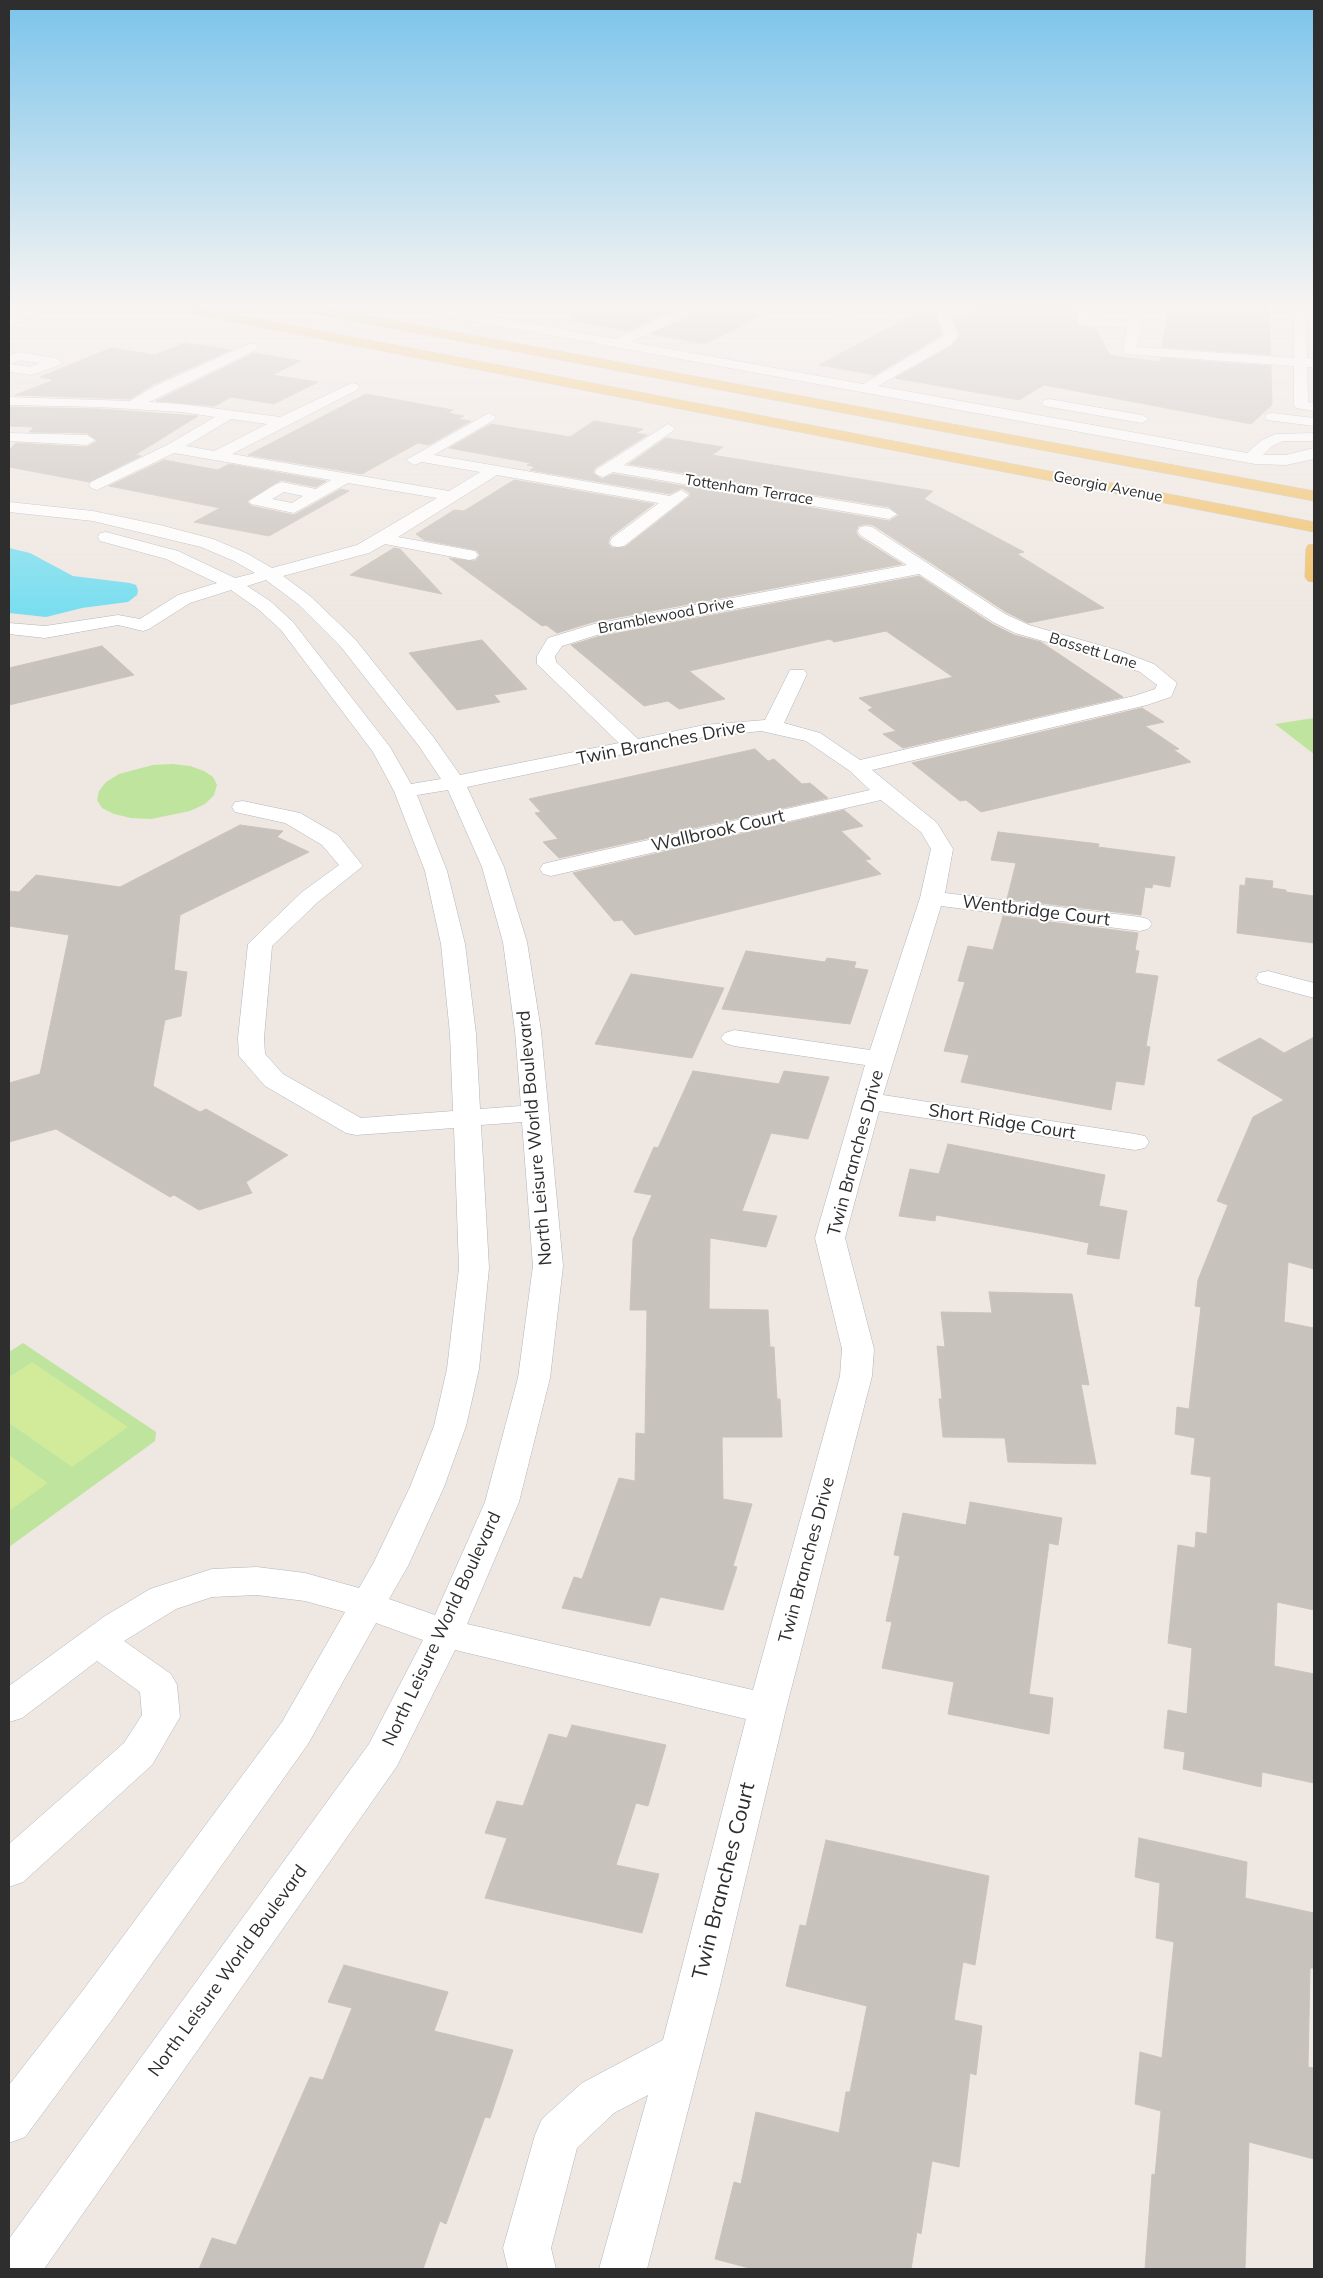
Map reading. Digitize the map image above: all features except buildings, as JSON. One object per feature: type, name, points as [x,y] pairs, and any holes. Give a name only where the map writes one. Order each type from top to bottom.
[{"type":"main road","name":"Georgia Avenue","points":[[716,411],[1314,527]]},
{"type":"main road","name":"Georgia Avenue","points":[[858,411],[1314,496]]},
{"type":"main road","points":[[1314,549],[1314,577]]},
{"type":"street","points":[[201,411],[282,422]]},
{"type":"street","points":[[217,455],[303,411]]},
{"type":"street","points":[[990,411],[1250,458],[1274,460],[1306,457],[1314,453]]},
{"type":"street","points":[[1068,450],[1068,441],[1077,427],[1098,411]]},
{"type":"street","points":[[1100,411],[1148,420]]},
{"type":"street","points":[[97,485],[172,448],[230,414]]},
{"type":"street","points":[[376,482],[489,417]]},
{"type":"street","points":[[1272,417],[1314,422]]},
{"type":"street","points":[[1022,442],[1058,424]]},
{"type":"street","points":[[583,485],[668,428]]},
{"type":"street","points":[[9,437],[87,440]]},
{"type":"street","points":[[1250,458],[1267,443],[1281,438],[1314,437]]},
{"type":"street","points":[[172,448],[452,496]]},
{"type":"street","name":"Tottenham Terrace","points":[[420,457],[673,501]]},
{"type":"street","name":"Tottenham Terrace","points":[[610,467],[889,514]]},
{"type":"street","points":[[9,629],[45,632],[118,620],[144,625],[184,599],[269,574],[338,557],[383,539],[494,470]]},
{"type":"street","points":[[318,494],[347,477]]},
{"type":"street","points":[[618,542],[698,482]]},
{"type":"street","name":"North Leisure World Boulevard","points":[[9,507],[94,516],[154,528],[207,543],[240,557],[269,574],[304,600],[348,643],[428,742],[455,783],[493,867],[515,942],[536,1113],[548,1266],[534,1378],[502,1502],[445,1634],[383,1755],[16,2269]]},
{"type":"street","points":[[9,521],[87,532],[172,555],[233,584],[264,605],[286,626],[383,751],[405,792],[436,871],[453,944],[463,1034],[474,1268],[463,1369],[450,1426],[427,1488],[390,1566],[295,1733],[100,2003],[9,2121]]},
{"type":"street","name":"Bassett Lane","points":[[857,767],[1140,702],[1164,693],[1168,683],[1147,668],[1022,630],[999,618],[866,531]]},
{"type":"street","points":[[383,539],[468,555]]},
{"type":"street","name":"Bramblewood Drive","points":[[635,746],[547,664],[546,656],[555,642],[594,630],[921,568]]},
{"type":"street","points":[[772,726],[797,674]]},
{"type":"street","name":"Twin Branches Drive","points":[[405,792],[704,731],[761,725],[772,726],[813,737],[857,767],[885,793],[929,828],[942,849],[932,898],[880,1059],[830,1238],[858,1349],[856,1376],[767,1710]]},
{"type":"street","name":"Wallbrook Court","points":[[551,869],[885,793]]},
{"type":"street","points":[[243,807],[292,818],[330,840],[352,866],[310,898],[260,944],[251,1038],[252,1056],[274,1080],[356,1128],[536,1113]]},
{"type":"street","name":"Wentbridge Court","points":[[932,898],[1140,924]]},
{"type":"street","points":[[1268,978],[1314,991]]},
{"type":"street","points":[[734,1038],[880,1059]]},
{"type":"street","name":"Short Ridge Court","points":[[869,1101],[1135,1142]]},
{"type":"street","points":[[9,1707],[118,1626],[163,1599],[212,1583],[257,1581],[305,1587],[368,1605],[445,1634],[767,1710]]},
{"type":"street","points":[[9,1869],[138,1754],[161,1717],[158,1685],[98,1642]]},
{"type":"street","name":"Twin Branches Court","points":[[623,2269],[767,1710]]},
{"type":"street","points":[[532,2269],[527,2248],[558,2135],[598,2098],[680,2053]]},
{"type":"green space","points":[[1314,718],[1314,754],[1275,724]]},
{"type":"green space","points":[[172,764],[190,766],[204,771],[213,777],[217,785],[214,795],[205,804],[190,811],[151,819],[131,818],[114,814],[102,808],[97,800],[99,791],[106,782],[119,774],[153,765]]},
{"type":"green space","points":[[23,1343],[156,1432],[155,1441],[9,1547],[9,1352]]},
{"type":"green space","points":[[32,1362],[128,1427],[72,1467],[9,1423],[9,1377]]},
{"type":"green space","points":[[9,1455],[48,1483],[9,1511]]},
{"type":"water","points":[[9,548],[30,553],[73,576],[136,585],[137,595],[128,602],[82,608],[46,617],[9,613]]}]
